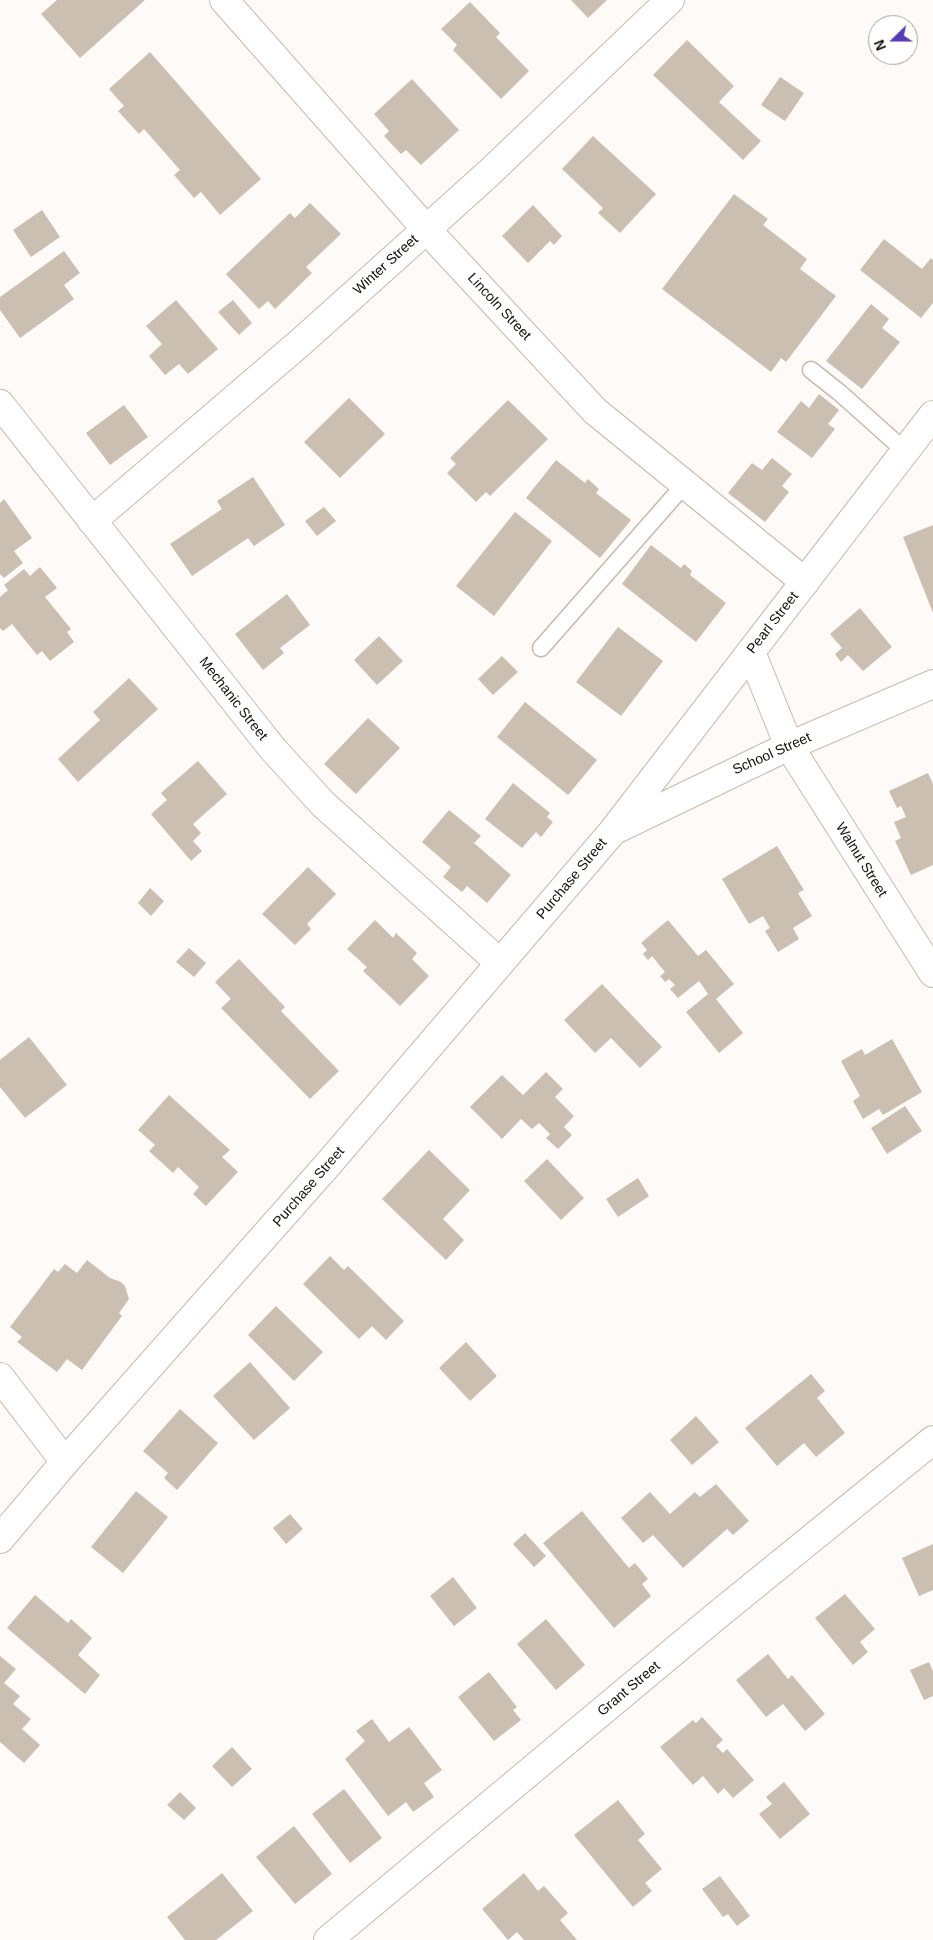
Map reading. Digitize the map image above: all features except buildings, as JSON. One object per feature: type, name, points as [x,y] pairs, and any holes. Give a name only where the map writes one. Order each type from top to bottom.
[{"type":"street","name":"Lincoln Street","points":[[224,0],[426,229],[595,411],[805,582]]},
{"type":"street","name":"Winter Street","points":[[92,521],[294,348],[489,172],[670,0]]},
{"type":"street","name":"Mechanic Street","points":[[0,404],[272,748],[322,804],[500,963]]},
{"type":"street","name":"Pearl Street","points":[[614,831],[933,415]]},
{"type":"street","name":"Walnut Street","points":[[751,652],[789,746],[933,973]]},
{"type":"street","name":"School Street","points":[[614,831],[789,746],[933,684]]},
{"type":"street","name":"Purchase Street","points":[[0,1539],[65,1462],[324,1170],[614,831]]},
{"type":"street","points":[[0,1377],[65,1462]]},
{"type":"street","name":"Grant Street","points":[[328,1940],[715,1618],[933,1440]]},
{"type":"lane","points":[[811,370],[840,393],[905,451]]},
{"type":"lane","points":[[541,648],[685,484]]}]
